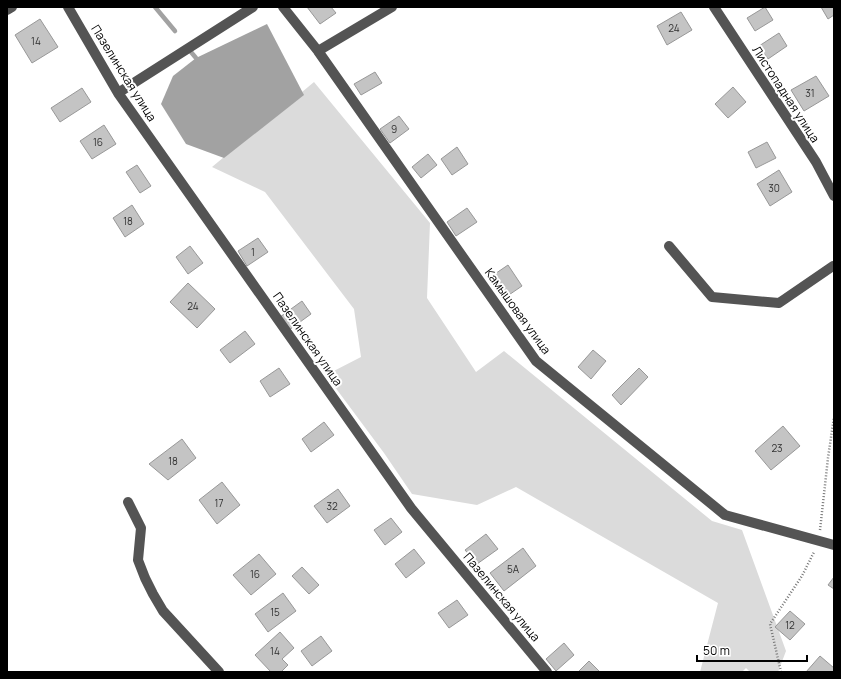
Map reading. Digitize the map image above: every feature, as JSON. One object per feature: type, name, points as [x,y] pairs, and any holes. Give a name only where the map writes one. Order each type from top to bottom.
[{"type":"street","points":[[7,10],[12,7]]},
{"type":"street","name":"Пазелинская улица","points":[[68,7],[118,93],[411,508],[547,672]]},
{"type":"street","points":[[118,93],[253,7]]},
{"type":"street","name":"Камышовая улица","points":[[283,7],[318,51],[536,361],[725,515],[834,545]]},
{"type":"street","points":[[318,51],[392,7]]},
{"type":"street","name":"Листопадная улица","points":[[714,7],[816,162],[834,196]]},
{"type":"street","points":[[669,246],[712,297],[779,303],[833,266]]},
{"type":"street","points":[[128,502],[142,528],[138,560],[153,594],[163,611],[219,672]]},
{"type":"path","points":[[781,672],[770,624],[802,576],[819,541],[834,418]]},
{"type":"shaded area","points":[[267,24],[304,95],[224,158],[186,144],[161,104],[173,76],[196,58]]},
{"type":"shaded area","points":[[314,82],[430,223],[427,298],[476,372],[504,351],[712,521],[742,530],[786,651],[778,672],[750,672],[746,668],[742,672],[700,672],[718,603],[516,487],[477,505],[412,494],[384,453],[326,375],[361,357],[354,309],[265,192],[212,167]]},
{"type":"building","points":[[307,7],[331,7],[336,13],[320,24]]},
{"type":"building","points":[[765,7],[773,20],[755,31],[747,18]]},
{"type":"building","points":[[821,7],[834,7],[834,15],[828,19]]},
{"type":"building","points":[[681,12],[692,30],[667,45],[657,26]]},
{"type":"building","points":[[40,19],[58,47],[32,63],[15,35]]},
{"type":"building","points":[[779,33],[787,46],[768,59],[759,46]]},
{"type":"building","points":[[375,72],[382,83],[361,95],[354,84]]},
{"type":"building","points":[[816,76],[829,96],[804,111],[791,90]]},
{"type":"building","points":[[733,87],[746,102],[728,118],[715,104]]},
{"type":"building","points":[[82,88],[91,102],[60,122],[51,108]]},
{"type":"building","points":[[399,116],[409,129],[390,143],[380,129]]},
{"type":"building","points":[[104,125],[116,144],[92,159],[80,141]]},
{"type":"building","points":[[767,142],[776,158],[756,168],[748,152]]},
{"type":"building","points":[[457,147],[468,164],[452,175],[441,159]]},
{"type":"building","points":[[428,154],[437,165],[421,178],[412,167]]},
{"type":"building","points":[[137,165],[151,186],[140,193],[126,172]]},
{"type":"building","points":[[779,170],[792,192],[770,206],[757,184]]},
{"type":"building","points":[[132,205],[144,224],[125,237],[113,218]]},
{"type":"building","points":[[467,208],[477,222],[456,236],[447,222]]},
{"type":"building","points":[[258,238],[268,252],[247,266],[238,251]]},
{"type":"building","points":[[190,246],[203,263],[188,274],[176,257]]},
{"type":"building","points":[[508,265],[522,286],[503,299],[489,278]]},
{"type":"building","points":[[188,283],[215,309],[197,328],[170,302]]},
{"type":"building","points":[[302,301],[311,314],[289,330],[280,317]]},
{"type":"building","points":[[245,331],[255,344],[230,363],[220,350]]},
{"type":"building","points":[[593,350],[606,361],[591,379],[578,367]]},
{"type":"building","points":[[279,368],[290,384],[270,397],[260,381]]},
{"type":"building","points":[[639,368],[648,377],[621,405],[612,395]]},
{"type":"building","points":[[324,422],[334,435],[311,452],[302,439]]},
{"type":"building","points":[[783,426],[800,446],[771,470],[755,451]]},
{"type":"building","points":[[182,439],[196,458],[168,480],[149,464]]},
{"type":"building","points":[[222,482],[240,505],[217,524],[199,500]]},
{"type":"building","points":[[338,489],[350,506],[327,523],[314,506]]},
{"type":"building","points":[[391,518],[402,532],[385,545],[374,530]]},
{"type":"building","points":[[486,534],[498,549],[477,564],[465,550]]},
{"type":"building","points":[[523,548],[536,566],[504,591],[490,573]]},
{"type":"building","points":[[414,549],[425,563],[406,578],[395,564]]},
{"type":"building","points":[[259,554],[276,574],[251,595],[233,575]]},
{"type":"building","points":[[302,567],[319,585],[309,594],[292,576]]},
{"type":"building","points":[[834,577],[834,589],[828,585]]},
{"type":"building","points":[[283,593],[296,611],[268,632],[255,614]]},
{"type":"building","points":[[457,600],[468,615],[449,628],[438,613]]},
{"type":"building","points":[[790,611],[805,624],[790,640],[775,627]]},
{"type":"building","points":[[280,632],[294,648],[282,659],[288,665],[281,672],[271,672],[255,655]]},
{"type":"building","points":[[321,636],[332,651],[312,666],[301,651]]},
{"type":"building","points":[[564,643],[574,655],[556,671],[546,659]]},
{"type":"building","points":[[820,656],[834,668],[834,672],[806,672]]},
{"type":"building","points":[[589,661],[600,672],[578,672]]},
{"type":"waterway","points":[[155,7],[175,31]]},
{"type":"waterway","points":[[191,52],[196,58]]}]
